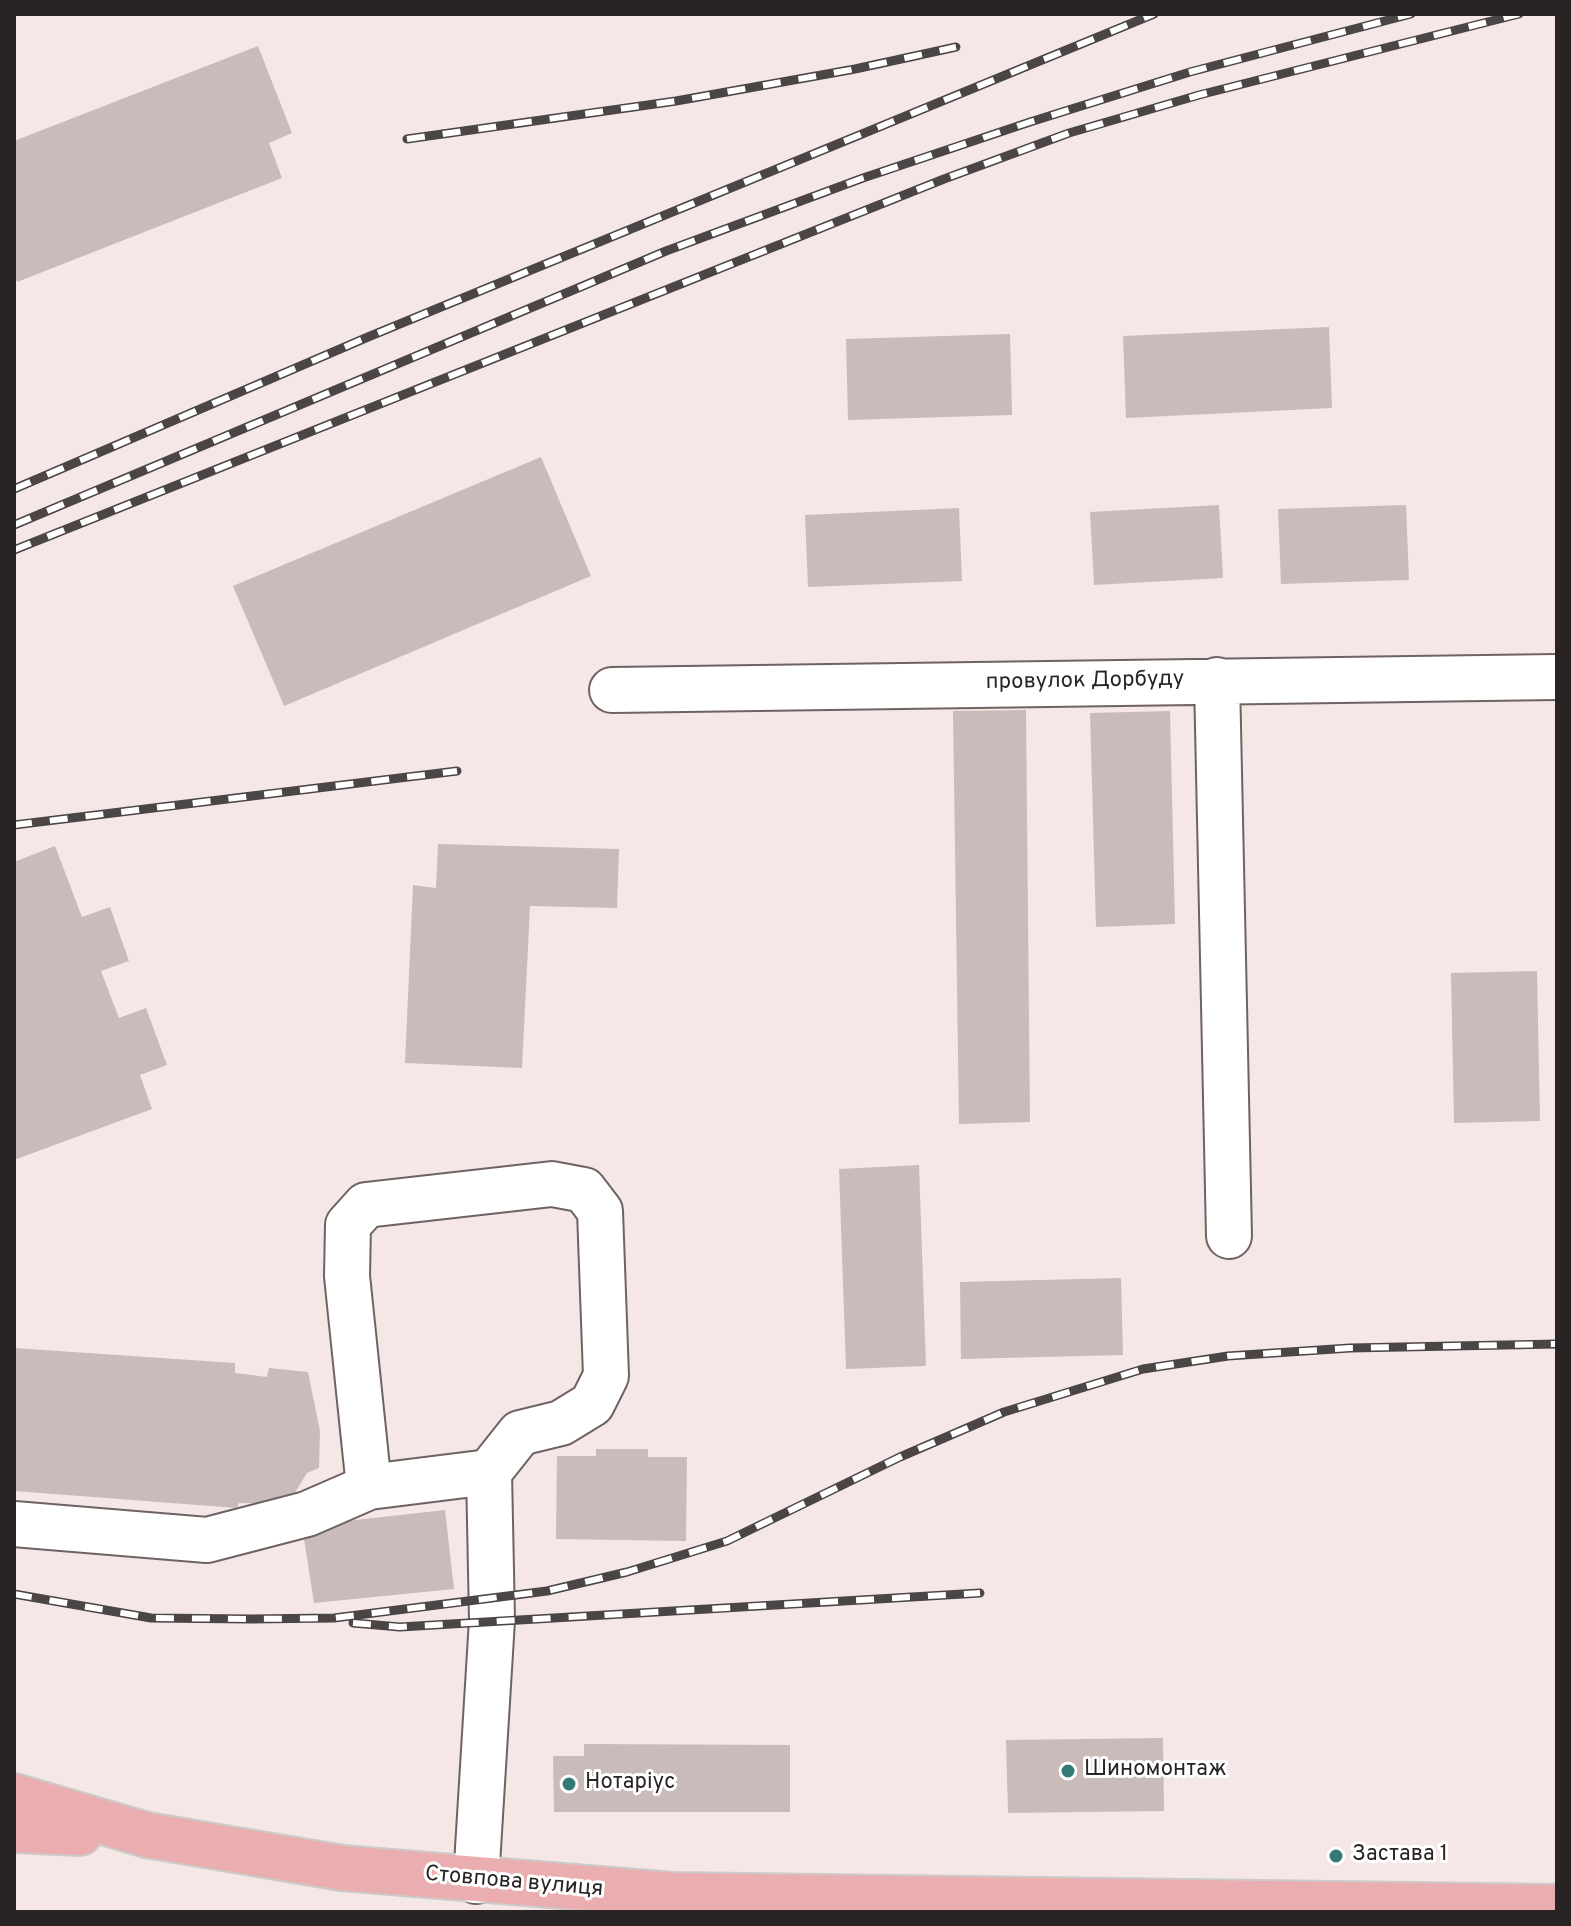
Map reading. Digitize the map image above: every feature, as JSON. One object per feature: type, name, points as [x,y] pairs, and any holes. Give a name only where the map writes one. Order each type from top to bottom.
[{"type":"main road","name":"Стовпова вулиця","points":[[14,1796],[147,1835],[342,1868],[476,1881],[673,1895],[1557,1907]]},
{"type":"main road","name":"Стовпова вулиця","points":[[14,1830],[147,1835]]},
{"type":"lane","name":"провулок Дорбуду","points":[[612,690],[1557,677]]},
{"type":"lane","points":[[1217,680],[1229,1236]]},
{"type":"lane","points":[[369,1487],[347,1276],[348,1225],[366,1205],[552,1184],[584,1190],[600,1211],[606,1376],[592,1404],[561,1423],[520,1433],[489,1472],[492,1620],[476,1881]]},
{"type":"lane","points":[[14,1524],[207,1540],[307,1514],[369,1487],[489,1472]]},
{"type":"building","points":[[258,46],[292,133],[269,143],[282,178],[17,282],[14,274],[14,141]]},
{"type":"building","points":[[1329,327],[1332,408],[1126,418],[1123,336]]},
{"type":"building","points":[[1010,334],[1012,415],[848,420],[846,339]]},
{"type":"building","points":[[541,457],[591,576],[284,706],[233,586]]},
{"type":"building","points":[[1219,505],[1223,578],[1094,585],[1090,512]]},
{"type":"building","points":[[1406,505],[1409,580],[1281,584],[1278,509]]},
{"type":"building","points":[[959,508],[962,581],[808,587],[805,515]]},
{"type":"building","points":[[1026,710],[1030,1122],[959,1124],[953,711]]},
{"type":"building","points":[[1170,711],[1175,924],[1096,927],[1090,713]]},
{"type":"building","points":[[438,844],[619,849],[617,908],[530,906],[522,1068],[405,1063],[413,885],[436,888]]},
{"type":"building","points":[[55,846],[82,917],[110,907],[129,961],[101,971],[119,1018],[146,1008],[167,1065],[140,1075],[152,1109],[14,1160],[14,862]]},
{"type":"building","points":[[1537,971],[1540,1121],[1454,1123],[1451,973]]},
{"type":"building","points":[[919,1165],[926,1366],[846,1369],[839,1169]]},
{"type":"building","points":[[1121,1278],[1123,1355],[961,1359],[960,1282]]},
{"type":"building","points":[[14,1348],[235,1363],[235,1373],[267,1377],[269,1368],[308,1372],[320,1431],[319,1468],[307,1473],[288,1504],[239,1503],[237,1508],[14,1491]]},
{"type":"building","points":[[596,1449],[648,1449],[648,1457],[687,1457],[686,1541],[556,1539],[557,1456],[596,1456]]},
{"type":"building","points":[[445,1510],[454,1589],[314,1603],[302,1526]]},
{"type":"building","points":[[1163,1738],[1164,1811],[1008,1813],[1006,1740]]},
{"type":"building","points":[[584,1744],[790,1745],[790,1812],[554,1812],[553,1756],[584,1756]]},
{"type":"railway","points":[[14,489],[368,337],[1154,14]]},
{"type":"railway","points":[[14,525],[666,251],[863,178],[1190,72],[1411,14]]},
{"type":"railway","points":[[14,550],[944,179],[1069,133],[1199,95],[1519,14]]},
{"type":"railway","points":[[407,139],[676,101],[855,69],[956,47]]},
{"type":"railway","points":[[14,825],[457,771]]},
{"type":"railway","points":[[14,1594],[151,1618],[251,1619],[334,1618],[547,1591],[627,1572],[727,1541],[900,1457],[1004,1412],[1143,1369],[1228,1356],[1350,1348],[1557,1344]]},
{"type":"railway","points":[[353,1623],[400,1627],[980,1593]]},
{"type":"place","name":"Шиномонтаж","points":[[1068,1771]]},
{"type":"place","name":"Нотаріус","points":[[569,1784]]},
{"type":"place","name":"Застава 1","points":[[1336,1856]]}]
